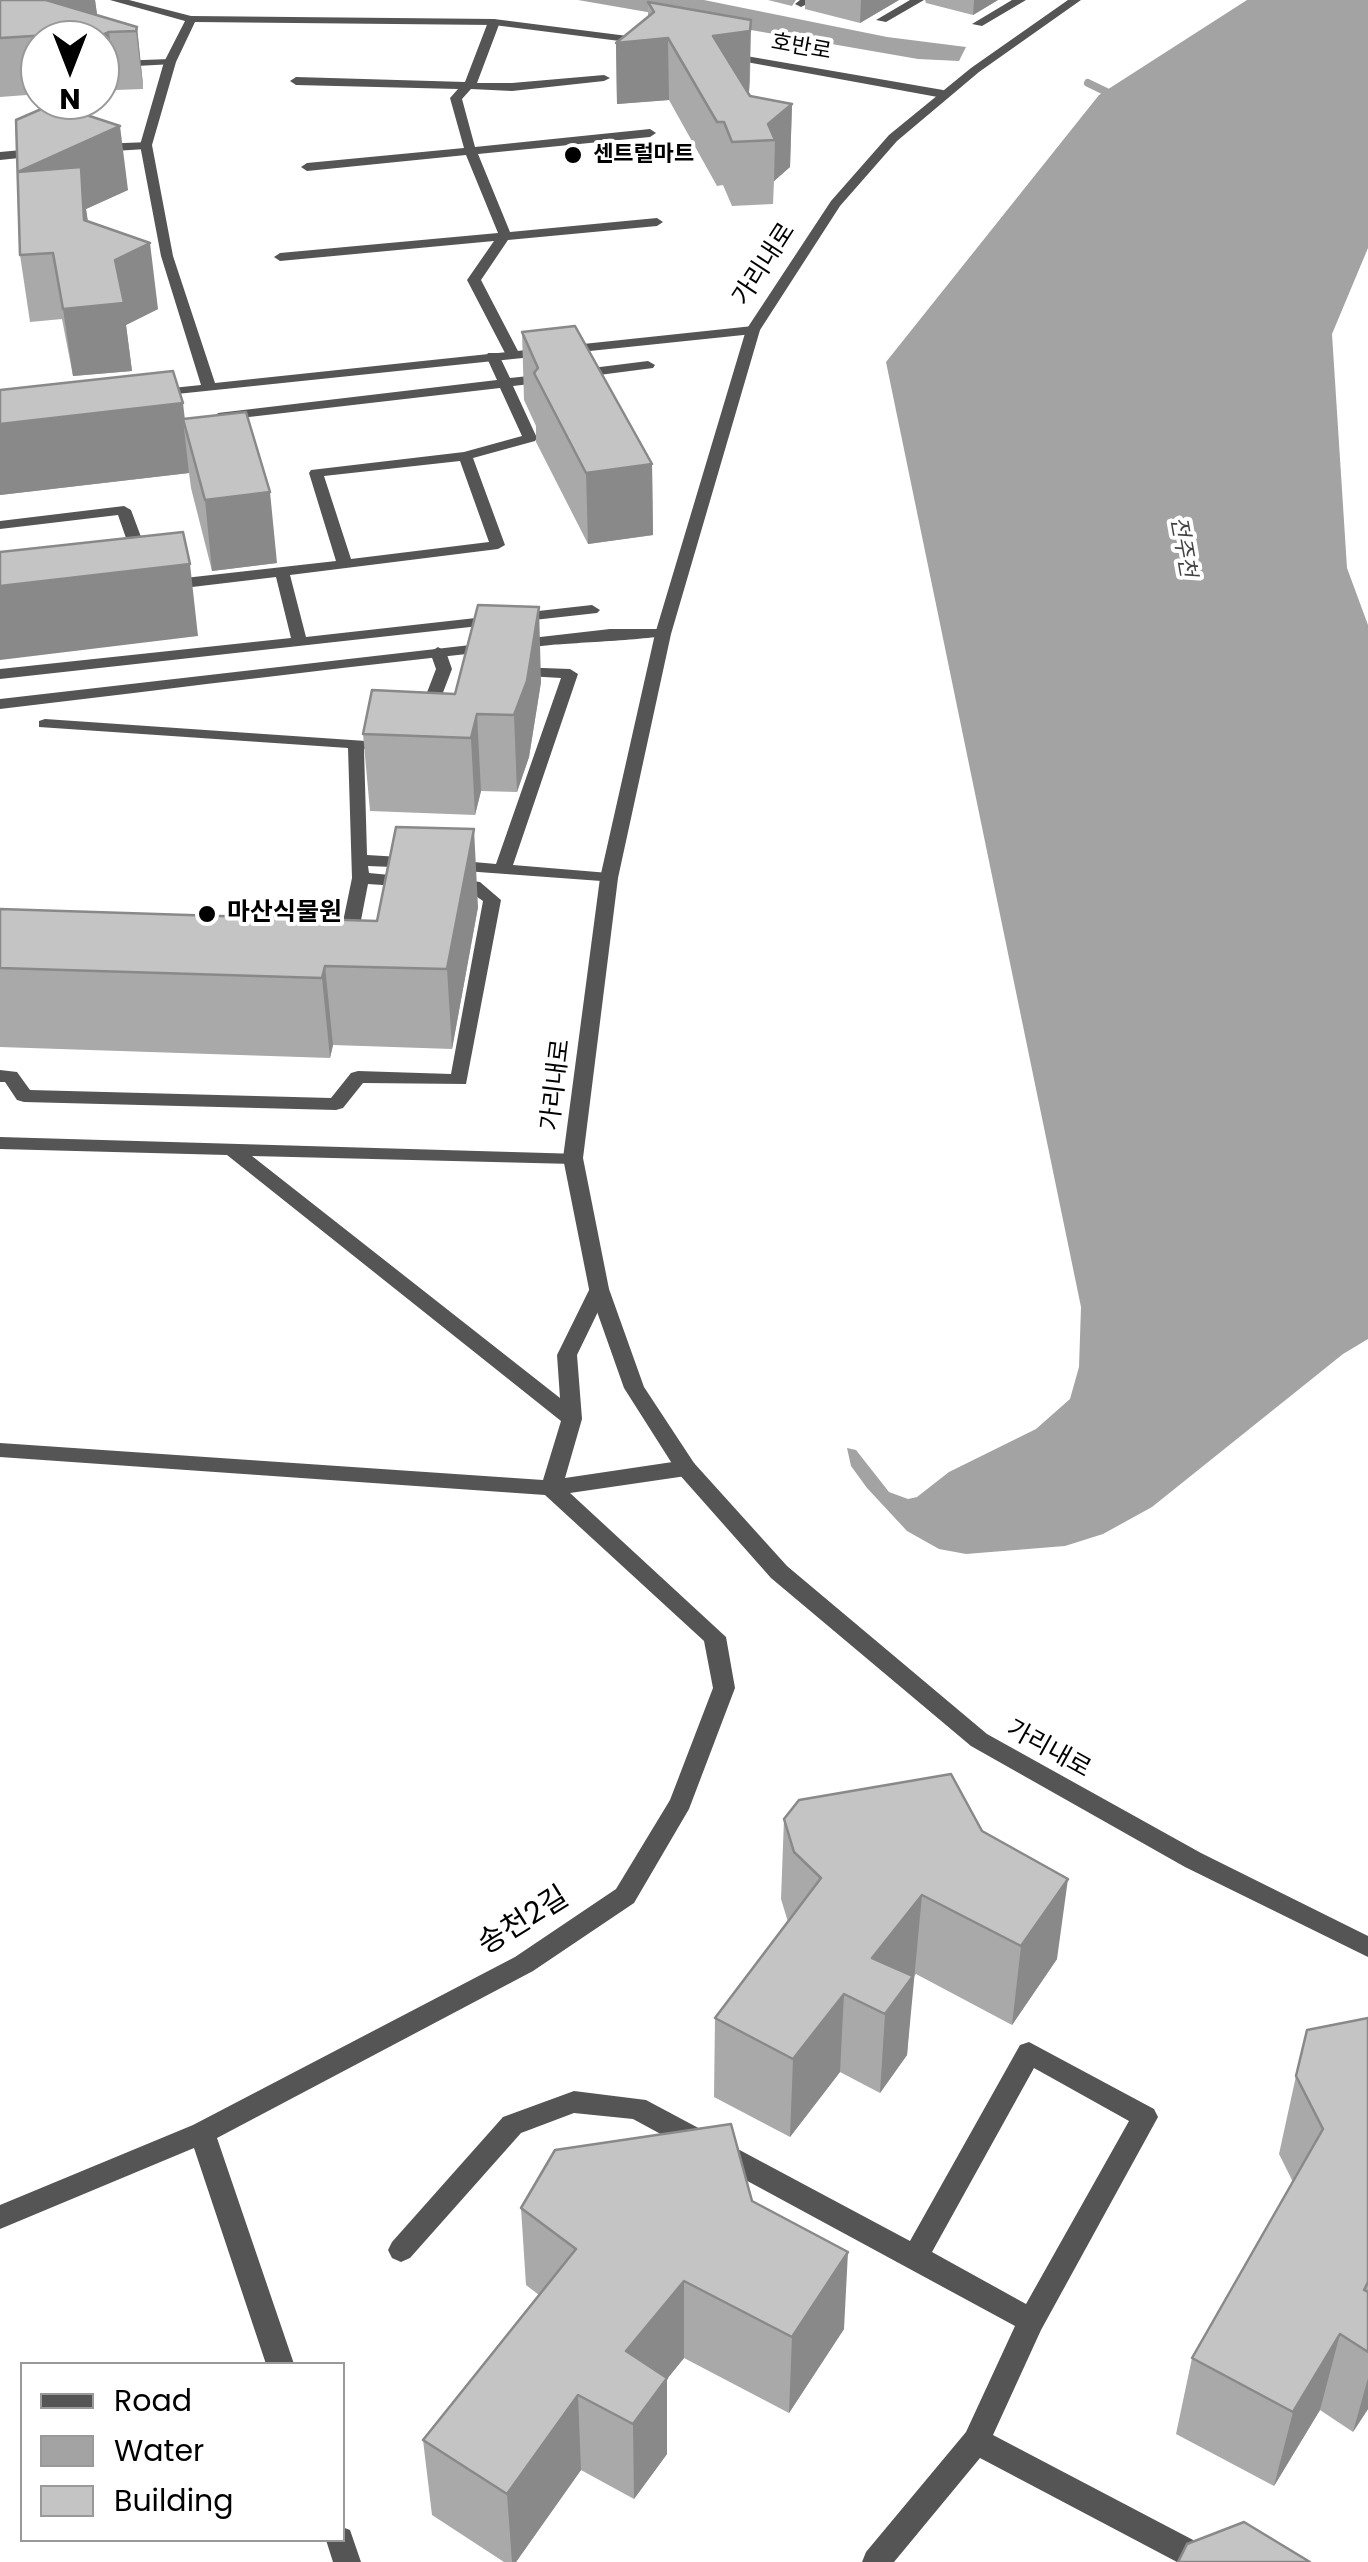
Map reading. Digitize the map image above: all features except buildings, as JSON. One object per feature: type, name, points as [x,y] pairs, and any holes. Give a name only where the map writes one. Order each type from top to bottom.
[{"type":"street","points":[[116,0],[191,19],[494,22],[659,43]]},
{"type":"street","points":[[882,20],[918,0]]},
{"type":"street","points":[[978,24],[1020,0]]},
{"type":"street","name":"가리내로","points":[[1075,0],[943,94],[893,138],[835,204],[752,330],[663,634],[608,878],[573,1158],[599,1289],[634,1388],[686,1468],[778,1572],[979,1740],[1193,1860],[1368,1947]]},
{"type":"street","points":[[191,19],[170,62],[146,145],[167,256],[209,388]]},
{"type":"street","points":[[494,22],[471,83],[456,98],[470,150],[505,234]]},
{"type":"street","name":"호반로","points":[[716,53],[943,94]]},
{"type":"street","points":[[120,64],[170,62]]},
{"type":"street","points":[[296,80],[512,86],[604,78]]},
{"type":"street","points":[[307,168],[650,133]]},
{"type":"street","points":[[91,149],[146,145]]},
{"type":"street","points":[[0,156],[54,152]]},
{"type":"street","points":[[280,257],[657,222]]},
{"type":"street","points":[[505,234],[474,280],[512,353]]},
{"type":"street","points":[[148,259],[167,256]]},
{"type":"street","points":[[133,397],[752,330]]},
{"type":"street","points":[[346,564],[316,473],[465,456],[530,438],[493,356]]},
{"type":"street","points":[[216,417],[648,364]]},
{"type":"street","points":[[0,525],[124,510],[148,579],[282,572],[498,545],[465,456]]},
{"type":"street","points":[[282,572],[300,642]]},
{"type":"street","points":[[0,674],[592,610]]},
{"type":"street","points":[[0,704],[448,664],[610,634],[663,634]]},
{"type":"street","points":[[45,724],[356,743],[418,739],[448,664]]},
{"type":"street","points":[[498,671],[570,674],[503,868]]},
{"type":"street","points":[[340,974],[360,869],[356,743]]},
{"type":"street","points":[[360,869],[503,868],[608,878]]},
{"type":"street","points":[[0,1076],[10,1076],[24,1096],[336,1104],[358,1077],[459,1080],[492,900],[474,886],[360,869]]},
{"type":"street","points":[[0,1143],[573,1158]]},
{"type":"street","points":[[234,1151],[572,1419]]},
{"type":"street","points":[[551,1488],[572,1419],[567,1355],[599,1289]]},
{"type":"street","points":[[0,1450],[551,1488],[686,1468]]},
{"type":"street","name":"송천2길","points":[[0,2217],[202,2133],[524,1964],[624,1896],[681,1802],[724,1688],[715,1638],[551,1488]]},
{"type":"street","points":[[876,2562],[976,2441],[1031,2321],[1145,2117],[1029,2053],[915,2258]]},
{"type":"street","points":[[401,2250],[512,2125],[574,2102],[637,2108],[1031,2321]]},
{"type":"street","points":[[202,2133],[279,2362]]},
{"type":"street","points":[[976,2441],[1206,2562]]},
{"type":"water","points":[[578,0],[704,0],[887,37],[966,47],[959,61],[918,59]]},
{"type":"water","name":"전주천","points":[[1247,0],[1368,0],[1368,248],[1332,334],[1347,568],[1368,625],[1368,1339],[1343,1354],[1152,1507],[1103,1534],[1065,1546],[966,1554],[939,1549],[907,1531],[867,1488],[851,1466],[847,1448],[856,1450],[889,1492],[908,1499],[917,1497],[949,1472],[1036,1429],[1070,1399],[1079,1367],[1081,1307],[886,362],[1099,95]]},
{"type":"waterway","points":[[1088,83],[1117,97]]},
{"type":"place","name":"센트럴마트","points":[[573,155]]},
{"type":"place","name":"마산식물원","points":[[207,914]]}]
